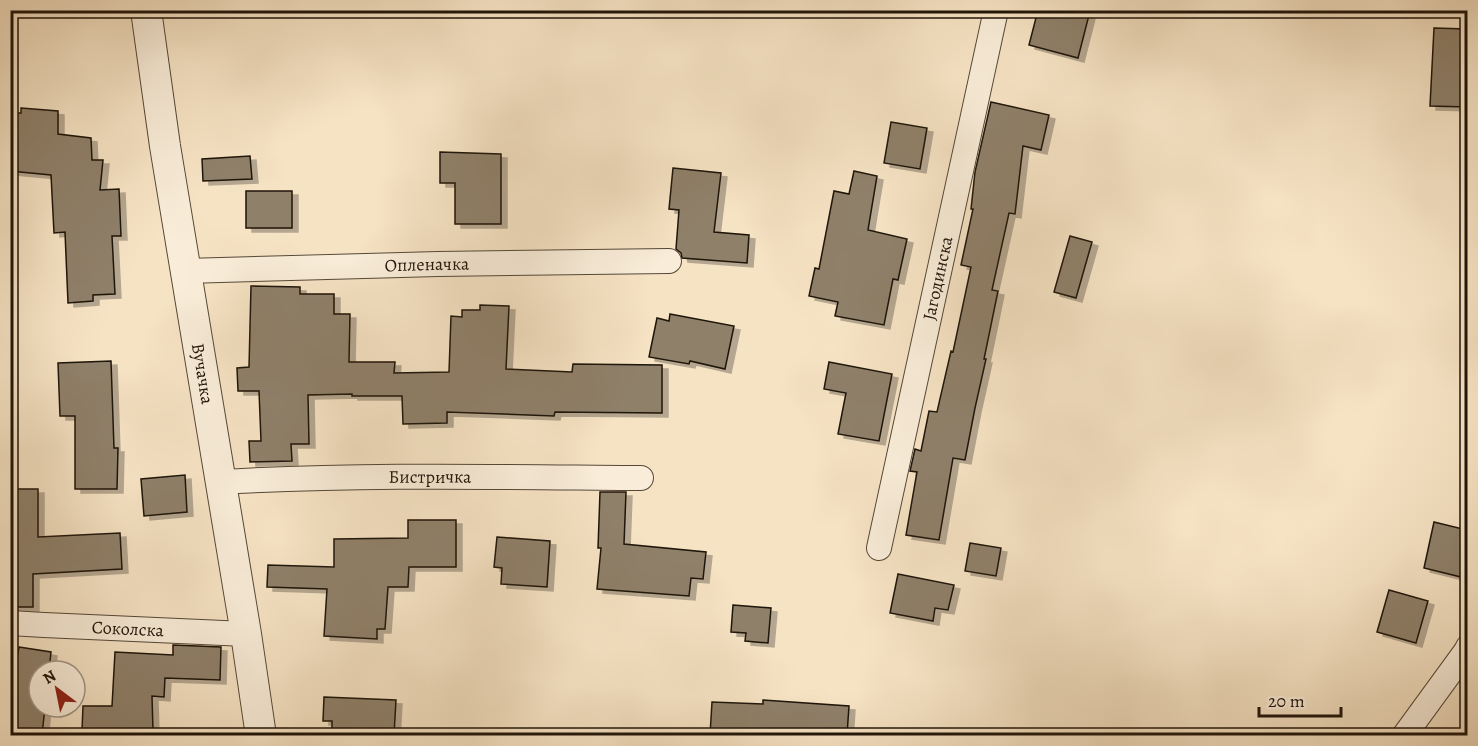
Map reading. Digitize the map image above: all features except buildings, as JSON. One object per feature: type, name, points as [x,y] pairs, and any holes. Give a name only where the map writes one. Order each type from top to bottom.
[{"type":"street","name":"Вучачка","points":[[146,10],[165,146],[261,735]]},
{"type":"street","name":"Јагодинска","points":[[879,548],[996,10]]},
{"type":"street","name":"Опленачка","points":[[185,271],[669,261]]},
{"type":"street","name":"Бистричка","points":[[220,482],[268,479],[458,477],[641,478]]},
{"type":"street","name":"Соколска","points":[[10,623],[246,634]]},
{"type":"street","points":[[1404,735],[1467,647]]}]
